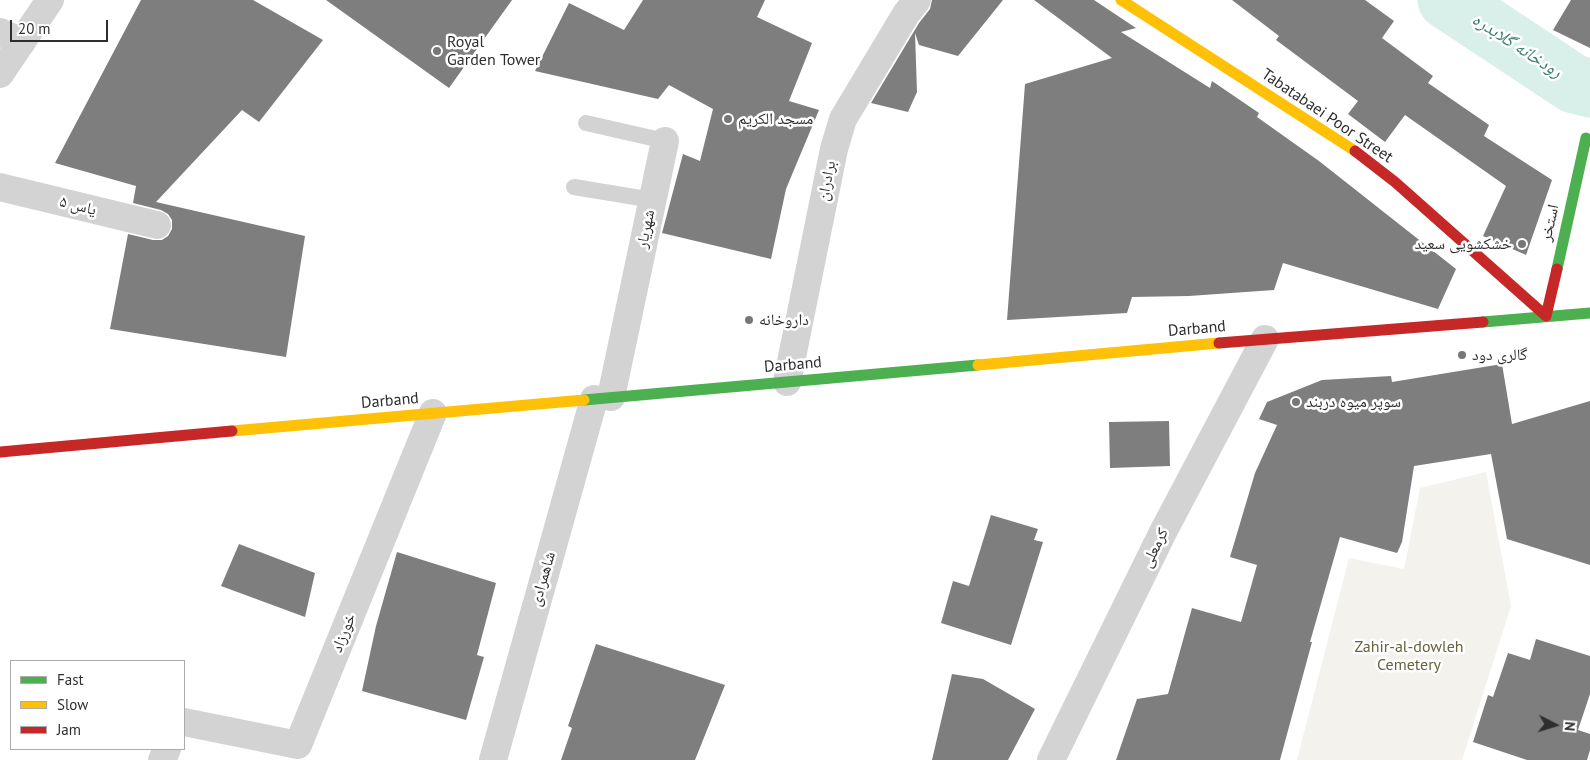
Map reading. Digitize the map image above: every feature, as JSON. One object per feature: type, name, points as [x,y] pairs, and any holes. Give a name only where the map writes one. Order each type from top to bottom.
[{"type":"main road","name":"Tabatabaei Poor Street","points":[[1121,0],[1346,144],[1395,182],[1546,316]]},
{"type":"main road","name":"استخر","points":[[1546,316],[1586,138]]},
{"type":"main road","name":"Darband","points":[[0,452],[1265,339],[1590,313]]},
{"type":"street","points":[[0,74],[11,37],[50,0]]},
{"type":"street","name":"برادران","points":[[787,382],[834,149],[843,119],[906,14],[917,0]]},
{"type":"street","name":"شهریار","points":[[603,398],[653,200],[665,141]]},
{"type":"street","name":"یاس ۵","points":[[0,187],[157,225]]},
{"type":"street","name":"کرمعلی","points":[[1051,760],[1163,532],[1265,339]]},
{"type":"street","name":"شاهمرادی","points":[[493,760],[603,398]]},
{"type":"street","name":"خورزاد","points":[[185,722],[298,745],[434,413]]},
{"type":"lane","name":"شهریار","points":[[586,123],[665,141]]},
{"type":"lane","points":[[574,186],[653,200]]},
{"type":"green space","name":"Zahir-al-dowleh Cemetery","points":[[1486,472],[1511,606],[1462,760],[1297,760],[1349,558],[1404,569],[1420,488]]},
{"type":"building","points":[[141,0],[253,0],[323,40],[259,122],[242,110],[156,202],[305,236],[286,357],[110,329],[128,234],[153,240],[162,240],[168,236],[172,229],[172,220],[168,214],[161,210],[133,203],[136,186],[55,163]]},
{"type":"building","name":"Royal Garden Tower","points":[[326,0],[512,0],[449,88]]},
{"type":"building","points":[[643,0],[765,0],[757,17],[812,43],[789,101],[819,110],[786,189],[771,259],[662,233],[683,154],[700,161],[713,109],[669,85],[658,99],[535,71],[569,3],[624,30]]},
{"type":"building","points":[[932,0],[1003,0],[958,56],[919,45],[915,33],[917,92],[908,112],[871,103],[919,23],[930,9]]},
{"type":"building","points":[[1034,0],[1094,0],[1136,28],[1121,32],[1210,88],[1212,81],[1259,113],[1257,117],[1319,161],[1456,269],[1438,309],[1283,263],[1274,290],[1189,296],[1132,297],[1127,313],[1007,320],[1025,84],[1112,58]]},
{"type":"building","points":[[1232,0],[1365,0],[1394,21],[1382,38],[1433,76],[1428,83],[1489,125],[1484,136],[1552,180],[1526,255],[1483,236],[1506,186],[1405,115],[1385,142],[1348,114],[1358,101],[1276,40],[1279,36]]},
{"type":"building","points":[[1571,0],[1590,0],[1590,48],[1553,30]]},
{"type":"building","points":[[1502,364],[1512,424],[1590,401],[1590,565],[1507,539],[1491,454],[1414,466],[1402,542],[1397,553],[1340,537],[1310,642],[1312,642],[1280,760],[1116,760],[1137,699],[1168,694],[1192,608],[1241,622],[1257,565],[1230,557],[1255,473],[1277,425],[1259,419],[1267,402],[1322,380],[1391,376],[1392,382]]},
{"type":"building","points":[[1169,421],[1170,466],[1110,468],[1109,422]]},
{"type":"building","points":[[991,515],[1038,529],[1034,540],[1043,542],[1011,645],[941,623],[953,581],[969,586]]},
{"type":"building","points":[[239,544],[315,573],[305,617],[221,586]]},
{"type":"building","points":[[397,552],[496,583],[477,655],[484,657],[466,720],[362,691],[376,626]]},
{"type":"building","points":[[1536,639],[1590,656],[1590,694],[1578,730],[1590,734],[1590,750],[1587,760],[1527,760],[1473,742],[1488,695],[1493,697],[1508,653],[1530,660]]},
{"type":"building","points":[[596,644],[725,685],[695,760],[561,760],[572,728],[568,726]]},
{"type":"building","points":[[952,674],[983,679],[1035,709],[1008,760],[932,760]]},
{"type":"waterway","name":"رودخانه گلابدره","points":[[1447,0],[1574,84],[1590,88]]},
{"type":"traffic: fast","points":[[1557,269],[1586,138]]},
{"type":"traffic: fast","points":[[1483,322],[1590,313]]},
{"type":"traffic: fast","points":[[584,400],[978,365]]},
{"type":"traffic: slow","points":[[1121,0],[1355,151]]},
{"type":"traffic: slow","points":[[978,365],[1219,343]]},
{"type":"traffic: slow","points":[[232,431],[584,400]]},
{"type":"traffic: jam","points":[[1355,151],[1395,182],[1546,316],[1557,269]]},
{"type":"traffic: jam","points":[[1219,343],[1483,322]]},
{"type":"traffic: jam","points":[[0,452],[232,431]]},
{"type":"place","name":"Royal Garden Tower","points":[[437,51]]},
{"type":"place","name":"مسجد الکریم","points":[[728,119]]},
{"type":"place","name":"خشکشویی سعید","points":[[1522,244]]},
{"type":"place","name":"داروخانه","points":[[749,320]]},
{"type":"place","name":"گالری دود","points":[[1462,355]]},
{"type":"place","name":"سوپر میوه دربند","points":[[1296,402]]}]
